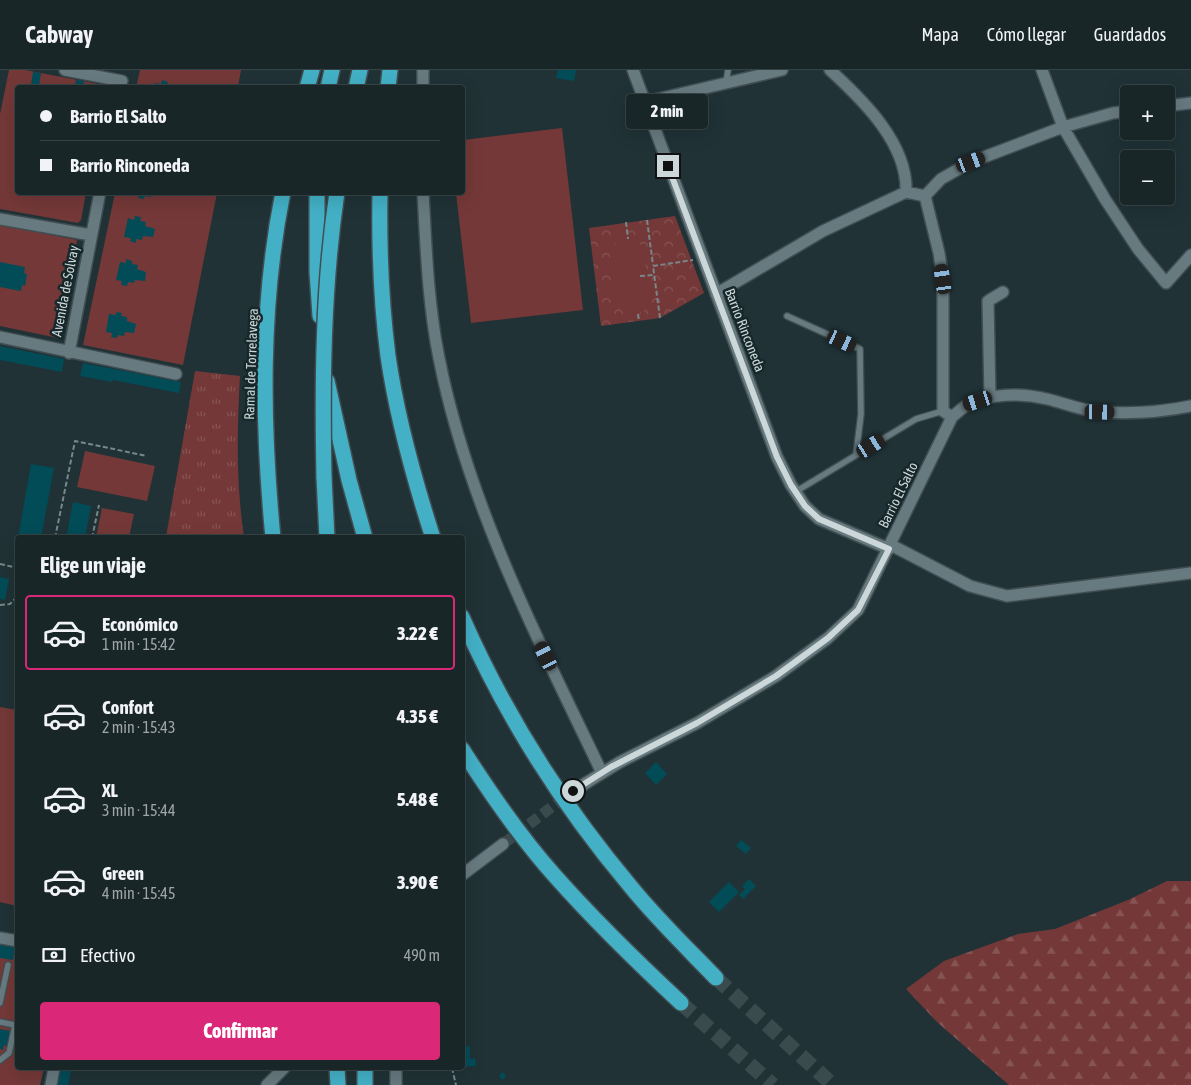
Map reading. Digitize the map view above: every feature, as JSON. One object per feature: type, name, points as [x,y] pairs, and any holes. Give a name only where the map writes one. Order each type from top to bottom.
[{"type":"highway","points":[[308,85],[312,70]]},
{"type":"highway","points":[[329,85],[332,70]]},
{"type":"highway","points":[[357,85],[360,70]]},
{"type":"highway","points":[[388,85],[390,70]]},
{"type":"highway","name":"Ramal de Torrelavega","points":[[273,535],[265,436],[265,368],[271,283],[283,195]]},
{"type":"highway","points":[[317,195],[318,272],[325,363],[337,430],[364,535]]},
{"type":"highway","points":[[327,535],[324,477],[324,329],[329,252],[337,195]]},
{"type":"highway","points":[[380,195],[382,286],[388,358],[406,444],[432,535]]},
{"type":"highway","points":[[465,623],[490,677],[526,743],[572,812],[631,887],[670,931],[716,978]]},
{"type":"highway","points":[[465,753],[513,823],[553,874],[612,937],[681,1003]]},
{"type":"highway","points":[[337,1070],[338,1085]]},
{"type":"highway","points":[[365,1070],[365,1085]]},
{"type":"street","points":[[65,70],[122,80]]},
{"type":"street","points":[[423,70],[423,85]]},
{"type":"street","name":"Barrio Rinconeda","points":[[633,70],[777,457],[795,492],[805,506],[819,519],[890,547],[970,586],[1007,596],[1191,573]]},
{"type":"street","points":[[645,102],[782,70]]},
{"type":"street","points":[[830,70],[859,97],[880,122],[895,147],[907,181],[906,192]]},
{"type":"street","points":[[1042,70],[1064,127],[1105,199],[1138,250],[1166,282],[1191,255]]},
{"type":"street","points":[[1175,105],[1191,104]]},
{"type":"street","points":[[925,196],[941,179],[971,162],[1064,127],[1120,112]]},
{"type":"street","points":[[716,294],[823,232],[906,192],[925,196]]},
{"type":"street","name":"Avenida de Solvay","points":[[69,353],[99,195]]},
{"type":"street","points":[[423,195],[434,330],[438,357],[457,432],[489,525],[522,606],[602,773]]},
{"type":"street","points":[[925,196],[940,253],[943,279],[947,414],[990,398],[1013,395],[1045,398],[1079,409],[1100,412],[1128,412],[1191,406]]},
{"type":"street","name":"Avenida de Solvay","points":[[0,219],[91,235]]},
{"type":"street","points":[[990,398],[988,301],[1003,292]]},
{"type":"street","name":"Avenida de Solvay","points":[[0,337],[176,374]]},
{"type":"street","name":"Barrio El Salto","points":[[573,791],[602,773],[697,723],[776,676],[828,638],[858,610],[890,547],[947,414]]},
{"type":"street","points":[[465,873],[503,844]]},
{"type":"street","points":[[0,938],[15,941]]},
{"type":"street","points":[[51,1085],[54,1070]]},
{"type":"street","points":[[267,1085],[282,1070]]},
{"type":"street","points":[[396,1070],[396,1085]]},
{"type":"lane","points":[[726,84],[728,70]]},
{"type":"lane","points":[[788,316],[860,350],[861,414],[856,455]]},
{"type":"lane","points":[[795,492],[916,419],[947,414]]},
{"type":"lane","points":[[0,1003],[8,965]]},
{"type":"lane","points":[[0,1022],[15,1025],[9,1053],[0,1060]]},
{"type":"path","points":[[647,220],[660,318]]},
{"type":"path","points":[[626,222],[628,239]]},
{"type":"path","points":[[653,266],[702,258]]},
{"type":"path","points":[[640,276],[654,275]]},
{"type":"path","points":[[638,314],[639,321]]},
{"type":"path","points":[[57,535],[75,442],[147,456]]},
{"type":"path","points":[[93,535],[99,505]]},
{"type":"path","points":[[0,564],[15,567]]},
{"type":"path","points":[[0,606],[10,604],[15,599]]},
{"type":"path","points":[[452,1070],[456,1085]]},
{"type":"green space","points":[[9,70],[25,70],[104,85],[15,85],[15,195],[86,195],[81,220],[78,223],[0,209],[0,114]]},
{"type":"green space","points":[[140,70],[241,70],[238,85],[137,85]]},
{"type":"green space","points":[[562,128],[583,310],[471,323],[456,195],[465,195],[465,140]]},
{"type":"green space","points":[[115,195],[217,195],[183,365],[83,345]]},
{"type":"green space","points":[[675,216],[704,293],[660,318],[601,326],[589,228]]},
{"type":"green space","points":[[0,225],[77,240],[58,338],[0,326]]},
{"type":"green space","points":[[628,239],[638,241],[644,250],[649,301],[646,309],[638,314],[625,314],[615,304],[610,254],[617,242]]},
{"type":"green space","points":[[195,371],[240,376],[238,457],[244,535],[166,535]]},
{"type":"green space","points":[[85,451],[155,466],[147,501],[77,487]]},
{"type":"green space","points":[[102,508],[134,514],[129,535],[96,535]]},
{"type":"green space","points":[[0,707],[15,710],[15,906],[0,902]]},
{"type":"green space","points":[[1167,881],[1191,881],[1191,1085],[1009,1085],[937,1022],[906,989],[944,961],[1018,934],[1055,929],[1128,900]]},
{"type":"green space","points":[[0,945],[15,948],[15,1070],[44,1070],[40,1085],[0,1085]]},
{"type":"building","points":[[558,70],[576,70],[574,81],[556,78]]},
{"type":"building","points":[[33,72],[41,73],[39,85],[31,85]]},
{"type":"building","points":[[76,80],[84,81],[83,85],[75,85]]},
{"type":"building","points":[[162,80],[168,82],[167,85],[155,85],[155,83],[161,84]]},
{"type":"building","points":[[139,195],[151,195],[151,197],[145,196],[144,199],[138,198]]},
{"type":"building","points":[[135,216],[141,217],[140,221],[146,222],[145,226],[155,229],[153,237],[143,236],[142,240],[136,239],[136,243],[130,241],[131,238],[124,237],[128,218],[134,220]]},
{"type":"building","points":[[126,259],[132,261],[132,264],[138,265],[137,269],[146,272],[145,281],[135,280],[134,283],[128,282],[127,286],[121,285],[122,281],[116,280],[120,262],[126,263]]},
{"type":"building","points":[[0,262],[25,267],[24,273],[27,274],[25,286],[22,285],[21,291],[0,287]]},
{"type":"building","points":[[116,312],[122,313],[121,316],[127,317],[127,321],[136,324],[134,333],[125,332],[124,336],[118,335],[117,338],[111,337],[112,333],[106,332],[109,314],[116,315]]},
{"type":"building","points":[[0,346],[64,359],[62,372],[0,360]]},
{"type":"building","points":[[83,363],[181,382],[179,393],[113,380],[112,382],[80,376]]},
{"type":"building","points":[[31,464],[54,468],[42,535],[19,535]]},
{"type":"building","points":[[73,502],[91,506],[86,535],[67,535]]},
{"type":"building","points":[[0,577],[9,579],[5,600],[0,599]]},
{"type":"building","points":[[656,762],[667,774],[656,785],[645,773]]},
{"type":"building","points":[[741,840],[751,848],[746,854],[736,846]]},
{"type":"building","points":[[749,879],[756,886],[743,899],[739,895],[745,889],[742,886]]},
{"type":"building","points":[[729,882],[739,892],[719,912],[709,902]]},
{"type":"building","points":[[0,945],[15,948],[13,960],[0,958]]},
{"type":"building","points":[[0,1029],[10,1031],[7,1046],[4,1045],[3,1050],[0,1049]]},
{"type":"building","points":[[470,1046],[470,1059],[475,1058],[476,1066],[465,1067],[465,1047]]},
{"type":"building","points":[[58,1070],[71,1070],[68,1085],[55,1085]]},
{"type":"building","points":[[502,1072],[506,1075],[503,1080],[499,1077]]},
{"type":"tunnel","points":[[503,844],[569,794]]},
{"type":"tunnel","points":[[716,978],[833,1085]]},
{"type":"tunnel","points":[[681,1003],[773,1085]]},
{"type":"route","points":[[573,791],[611,767],[697,723],[776,676],[828,638],[858,610],[889,549],[819,519],[805,506],[791,485],[777,457],[668,166]]}]
